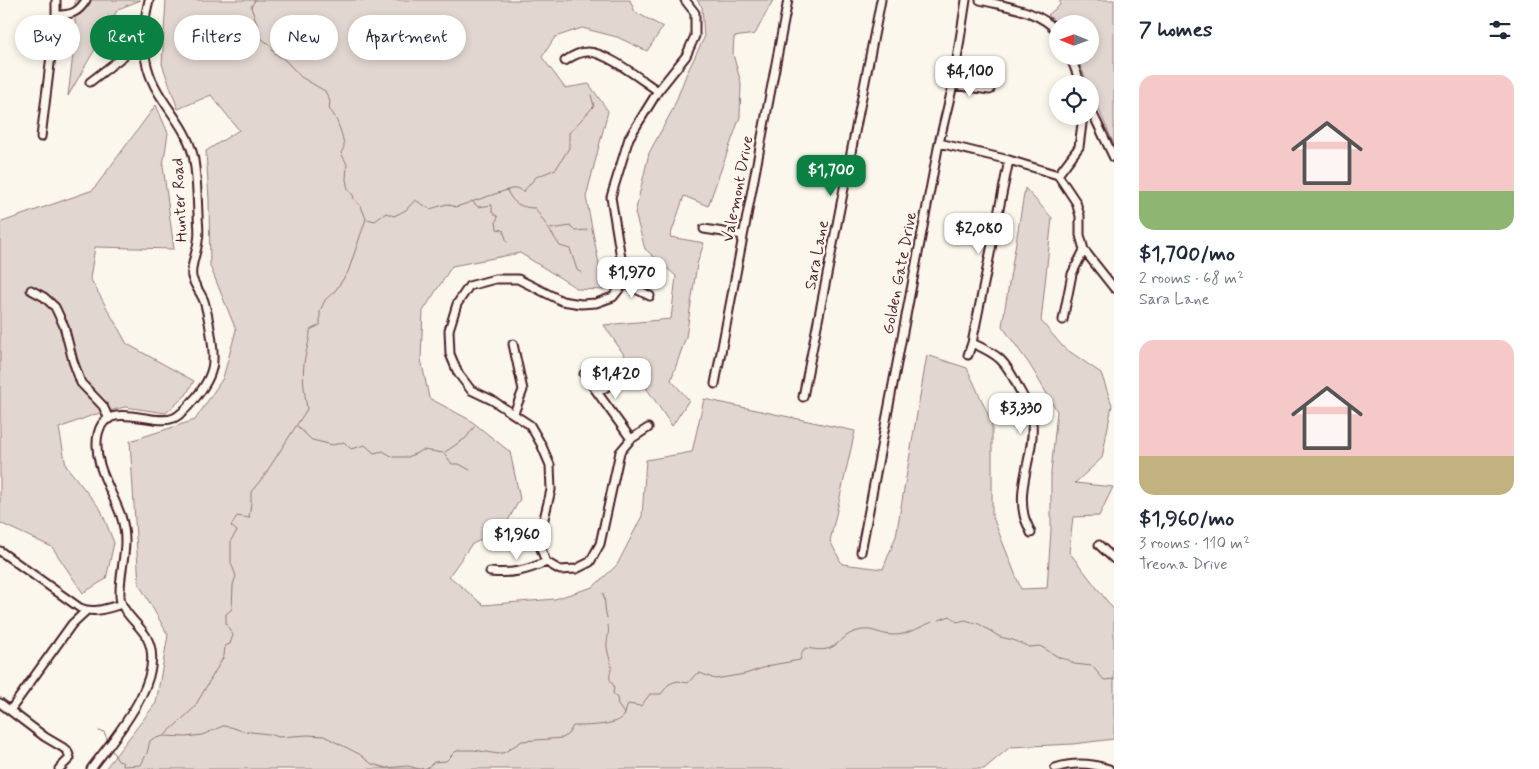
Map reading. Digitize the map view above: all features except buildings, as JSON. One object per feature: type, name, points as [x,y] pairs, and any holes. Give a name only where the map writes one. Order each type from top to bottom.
[{"type":"street","points":[[56,0],[56,15]]},
{"type":"street","points":[[72,15],[80,10],[86,0]]},
{"type":"street","name":"Hunter Road","points":[[145,15],[149,0]]},
{"type":"street","points":[[648,428],[630,439],[620,452],[600,544],[590,562],[576,569],[560,570],[546,562],[540,546],[542,527],[551,490],[550,465],[541,444],[530,425],[514,413],[471,390],[458,373],[450,354],[449,330],[457,304],[469,286],[495,280],[518,279],[562,301],[581,304],[596,303],[613,297],[624,283],[611,197],[628,138],[658,92],[686,56],[695,36],[695,12],[685,0]]},
{"type":"street","name":"Valemont Drive","points":[[715,384],[788,0]]},
{"type":"street","name":"Sara Lane","points":[[803,397],[881,0]]},
{"type":"street","name":"Golden Gate Drive","points":[[861,552],[939,144],[953,85],[966,0]]},
{"type":"street","points":[[980,0],[1036,15],[1049,23]]},
{"type":"street","points":[[565,61],[573,55],[588,51],[603,56],[658,92]]},
{"type":"street","points":[[41,137],[51,60]]},
{"type":"street","points":[[90,82],[118,60]]},
{"type":"street","name":"Hunter Road","points":[[109,419],[123,415],[155,420],[175,418],[186,409],[204,388],[214,360],[207,314],[199,290],[192,279],[192,270],[199,240],[193,156],[188,139],[180,123],[157,91],[146,60]]},
{"type":"street","points":[[953,85],[990,90]]},
{"type":"street","points":[[1058,175],[1079,147],[1085,125]]},
{"type":"street","points":[[1094,125],[1114,158]]},
{"type":"street","points":[[939,144],[1009,160],[1058,175],[1076,202],[1080,216],[1080,235],[1084,250],[1114,288]]},
{"type":"street","points":[[968,355],[1009,160]]},
{"type":"street","points":[[704,229],[744,235]]},
{"type":"street","points":[[1063,320],[1072,274],[1084,250]]},
{"type":"street","points":[[624,283],[650,296]]},
{"type":"street","points":[[31,290],[44,297],[55,307],[64,326],[81,383],[103,406],[109,419],[104,421],[100,428],[97,445],[102,470],[125,528],[125,557],[120,591],[122,604],[147,637],[151,647],[150,676],[144,693],[110,747],[91,769]]},
{"type":"street","points":[[972,343],[992,352],[1004,362],[1030,411],[1032,440],[1023,500],[1024,515],[1031,533]]},
{"type":"street","points":[[513,344],[523,390],[514,413]]},
{"type":"street","points":[[584,374],[630,439]]},
{"type":"street","points":[[598,392],[626,375]]},
{"type":"street","points":[[1100,546],[1114,559]]},
{"type":"street","points":[[0,551],[86,611],[96,611],[122,604]]},
{"type":"street","points":[[490,572],[509,574],[529,570],[546,562]]},
{"type":"street","points":[[11,710],[72,624],[86,611]]},
{"type":"street","points":[[0,702],[45,737],[67,750],[70,758],[59,769]]},
{"type":"street","points":[[1056,768],[1067,764],[1091,764],[1108,769]]},
{"type":"shaded area","points":[[75,0],[141,0],[118,9],[115,15],[90,15],[90,58],[68,96],[72,60],[80,60],[80,15],[75,15]]},
{"type":"shaded area","points":[[166,0],[630,0],[635,12],[663,27],[647,51],[617,37],[582,28],[555,37],[542,57],[565,88],[589,84],[608,111],[586,197],[604,290],[578,289],[520,253],[452,266],[423,311],[421,359],[429,398],[470,420],[510,452],[520,499],[505,526],[471,545],[449,576],[483,605],[555,599],[593,587],[617,565],[642,516],[646,460],[692,452],[704,399],[855,431],[830,541],[842,564],[883,569],[896,536],[927,355],[967,368],[992,423],[992,515],[1021,589],[1047,588],[1051,531],[1051,473],[1057,411],[1030,365],[1002,326],[1025,188],[1052,218],[1041,321],[1063,347],[1101,373],[1112,405],[1102,458],[1075,483],[1113,487],[1099,516],[1073,517],[1069,552],[1114,610],[1114,739],[1073,744],[1010,747],[984,769],[105,769],[156,703],[168,635],[139,584],[130,441],[195,420],[223,378],[236,330],[210,266],[206,151],[239,130],[211,95],[178,109],[162,64],[162,60],[164,60]]},
{"type":"shaded area","points":[[697,0],[773,0],[755,34],[734,37],[733,54],[741,83],[740,117],[708,206],[684,196],[670,237],[704,243],[697,264],[686,337],[671,380],[689,400],[672,426],[604,325],[671,319],[676,276],[645,249],[635,213],[649,153],[673,109],[686,75],[704,38],[702,7]]},
{"type":"shaded area","points":[[1060,0],[1114,0],[1114,145],[1099,109],[1099,75],[1084,75],[1080,65],[1099,65],[1099,15],[1048,15],[1060,5]]},
{"type":"shaded area","points":[[156,105],[168,133],[163,166],[174,249],[95,247],[90,278],[127,344],[194,381],[186,395],[166,413],[125,407],[93,415],[59,428],[66,466],[101,510],[114,543],[106,579],[83,593],[52,547],[0,523],[0,220],[2,222],[93,190]]},
{"type":"waterway","points":[[164,736],[194,708],[224,656],[225,646],[230,644],[233,635],[226,624],[226,614],[232,609],[233,585],[236,576],[231,563],[231,540],[237,531],[231,526],[237,516],[249,518],[251,492],[264,476],[307,409],[303,374],[310,330],[320,325],[320,311],[325,300],[335,291],[348,272],[366,219],[361,206],[354,200],[353,195],[348,189],[346,180],[347,164],[341,153],[344,146],[342,137],[336,120],[329,109],[330,101],[325,91],[301,77],[285,60],[274,53],[271,46],[262,39],[251,7],[255,0]]},
{"type":"waterway","points":[[507,190],[517,188],[523,192],[536,177],[556,169],[569,148],[569,133],[594,106],[591,95]]},
{"type":"waterway","points":[[367,219],[375,221],[386,213],[394,216],[406,210],[415,200],[430,209],[447,204],[456,207],[507,190],[518,204],[535,208],[560,246],[570,249],[577,270],[582,273]]},
{"type":"waterway","points":[[472,201],[478,207],[492,205],[492,212],[498,217],[496,221],[497,229],[503,230],[507,242]]},
{"type":"waterway","points":[[550,229],[571,226],[575,231],[587,230]]},
{"type":"waterway","points":[[297,426],[312,440],[333,445],[344,442],[351,449],[365,445],[374,453],[383,451],[393,457],[408,457],[423,450],[444,453],[452,464],[459,464],[470,470]]},
{"type":"waterway","points":[[445,452],[466,438],[474,427]]},
{"type":"waterway","points":[[603,593],[607,618]]},
{"type":"waterway","points":[[939,620],[950,616],[957,622],[965,620],[979,624],[1000,637],[1030,647],[1040,646],[1074,664],[1092,666],[1104,680],[1114,679]]},
{"type":"waterway","points":[[421,769],[427,768],[434,762],[446,761],[455,752],[460,750],[498,754],[505,752],[522,741],[563,738],[573,726],[600,725],[615,722],[624,716],[628,704],[641,706],[650,694],[661,694],[669,684],[674,682],[688,683],[696,674],[700,673],[715,679],[745,674],[772,665],[800,660],[803,650],[806,648],[819,650],[831,648],[848,635],[861,630],[897,635],[932,622]]},
{"type":"waterway","points":[[608,625],[607,650],[611,662],[610,679],[614,686],[613,693],[625,715]]},
{"type":"waterway","points":[[111,749],[123,766],[141,765],[152,739],[164,736],[186,737],[202,735],[223,726],[279,737],[324,736],[359,754],[372,764],[386,768],[408,766],[419,769]]},
{"type":"waterway","points":[[99,731],[104,732],[108,741]]}]
